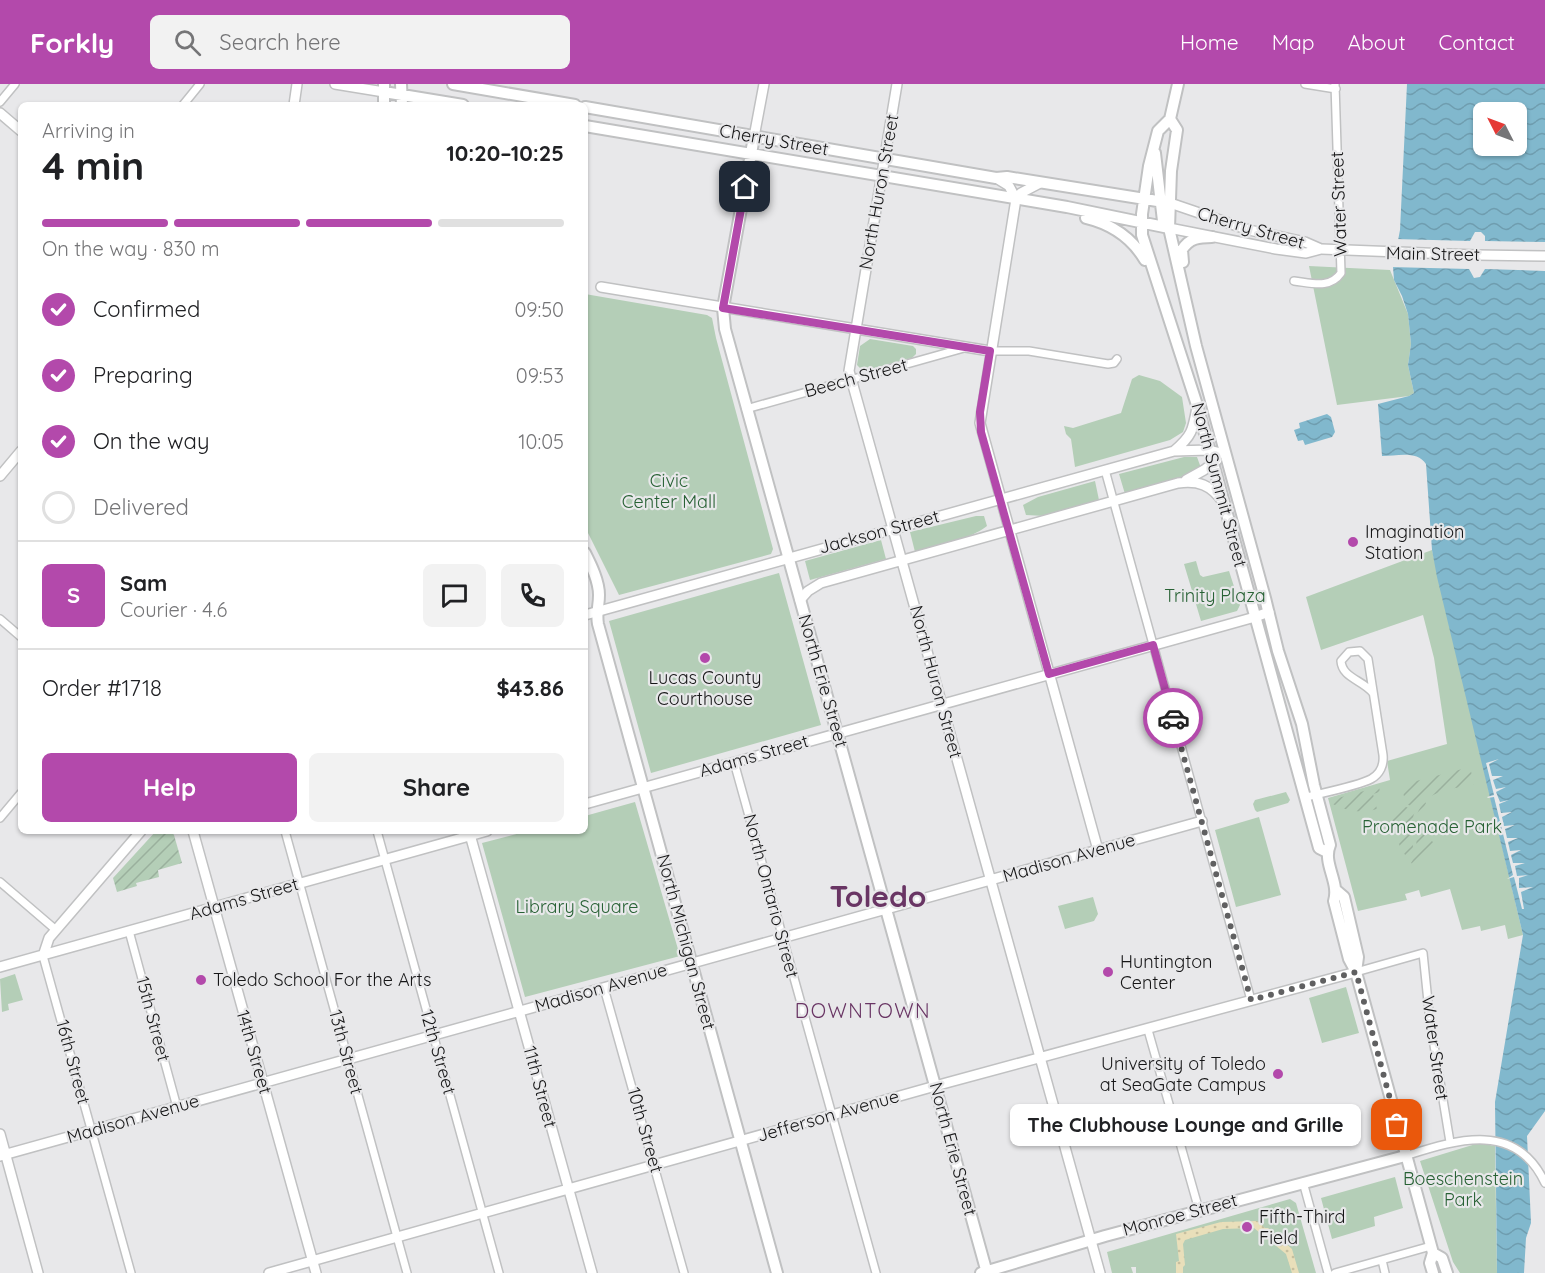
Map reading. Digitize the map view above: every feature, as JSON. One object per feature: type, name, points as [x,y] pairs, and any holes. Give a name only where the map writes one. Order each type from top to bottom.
[{"type":"main road","points":[[453,84],[480,86],[560,102]]},
{"type":"main road","name":"North Summit Street","points":[[1178,84],[1170,119],[1158,131],[1143,200],[1141,222],[1144,247],[1197,405],[1293,757],[1311,796]]},
{"type":"main road","points":[[384,88],[427,102]]},
{"type":"main road","name":"Cherry Street","points":[[588,108],[996,178],[1007,177],[1165,203]]},
{"type":"main road","name":"North Summit Street","points":[[1170,119],[1177,130],[1165,203],[1183,290],[1278,651],[1302,724],[1319,848],[1327,852],[1337,891],[1334,901],[1349,959],[1356,972],[1432,1250]]},
{"type":"main road","name":"Cherry Street","points":[[588,127],[1016,199],[1169,228]]},
{"type":"main road","name":"North Erie Street","points":[[754,137],[723,308],[727,337],[936,1086],[985,1272]]},
{"type":"main road","points":[[1155,143],[1165,203]]},
{"type":"main road","points":[[1052,206],[1065,213],[1096,220],[1119,231],[1137,248],[1157,281]]},
{"type":"main road","points":[[1183,290],[1182,254],[1184,247],[1195,238],[1212,237]]},
{"type":"main road","name":"North Michigan Street","points":[[588,560],[599,594],[589,612],[643,787],[777,1273]]},
{"type":"main road","points":[[1277,700],[1283,692],[1291,693]]},
{"type":"main road","points":[[1293,757],[1300,759],[1307,753]]},
{"type":"main road","name":"Monroe Street","points":[[985,1272],[1090,1240],[1405,1156]]},
{"type":"main road","points":[[1433,1273],[1430,1263],[1432,1250],[1442,1258],[1447,1273]]},
{"type":"street","points":[[0,102],[15,84]]},
{"type":"street","points":[[185,102],[200,84]]},
{"type":"street","points":[[294,102],[297,84]]},
{"type":"street","points":[[334,84],[384,88]]},
{"type":"street","name":"North Erie Street","points":[[754,137],[764,84]]},
{"type":"street","name":"North Huron Street","points":[[897,84],[849,367],[851,380],[1100,1273]]},
{"type":"street","points":[[1305,84],[1335,86]]},
{"type":"street","name":"Water Street","points":[[1294,281],[1328,284],[1336,280],[1341,273],[1335,86]]},
{"type":"street","points":[[0,113],[18,128]]},
{"type":"street","points":[[996,178],[1009,186],[1016,199]]},
{"type":"street","points":[[1040,183],[1021,193],[1016,199],[980,423],[1098,850]]},
{"type":"street","name":"Cherry Street","points":[[1165,203],[1249,230],[1305,242],[1321,249]]},
{"type":"street","name":"Cherry Street","points":[[1169,228],[1306,253],[1321,249]]},
{"type":"street","name":"Main Street","points":[[1321,249],[1383,253],[1545,256]]},
{"type":"street","points":[[601,287],[966,348],[990,351],[1029,351],[1108,364],[1117,360]]},
{"type":"street","name":"Beech Street","points":[[746,409],[966,348]]},
{"type":"street","points":[[1174,451],[1185,442],[1194,429],[1197,405]]},
{"type":"street","name":"Jackson Street","points":[[589,612],[1174,451],[1209,450],[1225,454]]},
{"type":"street","name":"Jackson Street","points":[[1178,483],[1201,472],[1225,454]]},
{"type":"street","points":[[0,476],[18,455]]},
{"type":"street","points":[[1105,470],[1251,1000]]},
{"type":"street","name":"Jackson Street","points":[[800,600],[808,591],[821,583],[1178,483],[1196,481],[1204,484],[1217,493],[1224,503]]},
{"type":"street","name":"Adams Street","points":[[588,803],[1255,618],[1269,612]]},
{"type":"street","points":[[0,619],[18,634]]},
{"type":"street","points":[[1311,796],[1371,780],[1383,765],[1383,755],[1368,659],[1360,651],[1349,652],[1341,661],[1342,669],[1350,677],[1366,684],[1373,693]]},
{"type":"street","name":"North Ontario Street","points":[[734,762],[781,938],[876,1273]]},
{"type":"street","points":[[0,818],[18,797]]},
{"type":"street","name":"Madison Avenue","points":[[3,1155],[1202,821]]},
{"type":"street","points":[[43,956],[49,938],[138,834]]},
{"type":"street","name":"14th Street","points":[[194,834],[316,1273]]},
{"type":"street","name":"13th Street","points":[[286,834],[407,1273]]},
{"type":"street","name":"12th Street","points":[[378,834],[499,1273]]},
{"type":"street","name":"Adams Street","points":[[0,967],[385,860],[467,834]]},
{"type":"street","name":"11th Street","points":[[470,834],[592,1273]]},
{"type":"street","points":[[0,882],[57,930]]},
{"type":"street","name":"15th Street","points":[[129,932],[177,1107]]},
{"type":"street","name":"Water Street","points":[[1423,953],[1430,1021],[1450,1142]]},
{"type":"street","name":"Jefferson Avenue","points":[[269,1273],[936,1086],[1148,1030],[1423,953]]},
{"type":"street","name":"16th Street","points":[[43,956],[131,1273]]},
{"type":"street","name":"10th Street","points":[[604,988],[684,1273]]},
{"type":"street","points":[[1148,1030],[1199,1210]]},
{"type":"street","points":[[0,1134],[3,1155],[39,1273]]},
{"type":"street","name":"Monroe Street","points":[[1405,1156],[1450,1142],[1482,1139],[1503,1143],[1520,1152],[1531,1162],[1545,1183]]},
{"type":"street","points":[[1303,1182],[1328,1273]]},
{"type":"street","points":[[1335,1273],[1382,1260],[1432,1250]]},
{"type":"street","points":[[1382,1260],[1385,1273]]},
{"type":"green space","points":[[1309,266],[1390,270],[1408,314],[1411,344],[1408,365],[1414,393],[1409,396],[1337,405]]},
{"type":"green space","name":"Civic Center Mall","points":[[588,295],[707,315],[712,318],[773,549],[771,554],[619,595],[588,533]]},
{"type":"green space","points":[[870,339],[913,346],[916,354],[912,358],[868,370],[860,368],[857,365],[860,346]]},
{"type":"green space","points":[[1139,375],[1160,381],[1182,397],[1186,423],[1183,432],[1170,440],[1075,467],[1071,439],[1066,434],[1064,426],[1073,428],[1121,413],[1132,379]]},
{"type":"green space","points":[[1184,457],[1197,457],[1201,468],[1178,479],[1125,494],[1119,474]]},
{"type":"green space","points":[[1095,481],[1099,500],[1045,516],[1026,515],[1023,505],[1038,497]]},
{"type":"green space","points":[[984,516],[987,526],[962,539],[915,552],[910,532]]},
{"type":"green space","points":[[881,540],[886,559],[810,580],[805,561]]},
{"type":"green space","name":"Promenade Park","points":[[1432,550],[1523,935],[1508,939],[1505,925],[1481,931],[1480,926],[1462,930],[1450,889],[1421,897],[1419,890],[1405,894],[1407,900],[1358,911],[1328,798],[1390,780],[1387,761],[1447,744],[1434,658],[1423,615],[1321,650],[1306,597]]},
{"type":"green space","name":"Trinity Plaza","points":[[1196,561],[1200,575],[1203,577],[1229,571],[1240,605],[1237,611],[1201,621],[1184,564]]},
{"type":"green space","points":[[779,573],[821,725],[651,773],[609,621]]},
{"type":"green space","points":[[1470,767],[1474,784],[1435,794],[1421,802],[1416,808],[1406,804],[1401,785]]},
{"type":"green space","points":[[1379,787],[1380,792],[1373,794],[1377,809],[1354,811],[1331,803],[1338,798]]},
{"type":"green space","points":[[1286,792],[1290,800],[1288,803],[1257,812],[1255,810],[1253,804],[1255,800]]},
{"type":"green space","name":"Library Square","points":[[635,802],[680,956],[525,997],[482,843],[516,834],[588,834],[588,815]]},
{"type":"green space","points":[[1425,802],[1420,825],[1434,843],[1416,867],[1411,863],[1416,847],[1415,824],[1419,809]]},
{"type":"green space","points":[[1404,806],[1415,811],[1412,824],[1413,849],[1409,861],[1400,847],[1390,814]]},
{"type":"green space","points":[[1259,817],[1281,895],[1236,907],[1215,830]]},
{"type":"green space","points":[[153,834],[174,835],[182,863],[158,870],[159,877],[136,883],[137,886],[117,892],[113,878]]},
{"type":"green space","points":[[1093,897],[1098,914],[1094,921],[1065,929],[1058,906]]},
{"type":"green space","points":[[15,974],[23,1000],[8,1004],[9,1010],[2,1012],[0,979]]},
{"type":"green space","points":[[1346,987],[1359,1033],[1322,1043],[1309,998]]},
{"type":"green space","name":"Boeschenstein Park","points":[[1479,1143],[1495,1146],[1497,1273],[1460,1273],[1453,1262],[1420,1161]]},
{"type":"green space","points":[[1395,1177],[1403,1208],[1374,1217],[1375,1226],[1332,1239],[1321,1198]]},
{"type":"green space","name":"Fifth-Third Field","points":[[1290,1199],[1296,1203],[1316,1273],[1136,1273],[1136,1267],[1131,1267],[1133,1273],[1112,1273],[1107,1252]]},
{"type":"sand","points":[[1257,1221],[1292,1249],[1299,1273],[1292,1273],[1286,1254],[1254,1228],[1223,1229],[1185,1240],[1183,1273],[1176,1273],[1176,1262],[1179,1261],[1176,1234],[1221,1222]]},
{"type":"water","points":[[1407,84],[1545,84],[1545,1111],[1527,1136],[1531,1223],[1526,1238],[1524,1273],[1497,1273],[1495,1102],[1523,935],[1437,577],[1432,550],[1426,464],[1412,455],[1382,456],[1378,404],[1414,393],[1408,365],[1411,344],[1408,314],[1394,280],[1393,267],[1400,230]]},
{"type":"water","points":[[1327,414],[1331,417],[1335,432],[1332,437],[1305,445],[1303,440],[1298,441],[1294,430],[1300,428],[1299,423]]},
{"type":"pier","points":[[1475,232],[1481,232],[1485,236],[1485,241],[1545,242],[1545,271],[1485,269],[1480,277],[1474,278],[1469,269],[1390,267],[1395,239],[1470,241]]},
{"type":"pier","points":[[1499,759],[1489,764],[1492,776],[1503,776],[1493,780],[1496,789],[1506,787],[1496,792],[1500,802],[1509,800],[1499,804],[1501,813],[1512,812],[1502,817],[1504,826],[1515,825],[1505,829],[1507,838],[1518,838],[1508,842],[1510,851],[1521,850],[1511,855],[1513,863],[1525,863],[1515,866],[1517,876],[1528,875],[1519,878],[1519,888],[1533,887],[1521,892],[1524,909],[1522,909],[1514,877],[1507,879],[1513,875],[1494,797],[1487,797],[1494,795],[1486,763]]},
{"type":"way so far","points":[[1173,718],[1251,1000],[1356,972],[1397,1125]]},
{"type":"place","name":"Imagination Station","points":[[1353,542]]},
{"type":"place","name":"Lucas County Courthouse","points":[[705,658]]},
{"type":"place","name":"Huntington Center","points":[[1108,972]]},
{"type":"place","name":"Toledo School For the Arts","points":[[201,980]]},
{"type":"place","name":"University of Toledo at SeaGate Campus","points":[[1278,1074]]},
{"type":"place","name":"The Clubhouse Lounge and Grille","points":[[1397,1125]]},
{"type":"place","name":"Fifth-Third Field","points":[[1247,1227]]},
{"type":"district","name":"Toledo","points":[[878,897]]},
{"type":"district","name":"DOWNTOWN","points":[[863,1011]]},
{"type":"route","points":[[745,187],[723,308],[990,351],[980,412],[981,432],[1049,674],[1153,645],[1173,718]]}]
